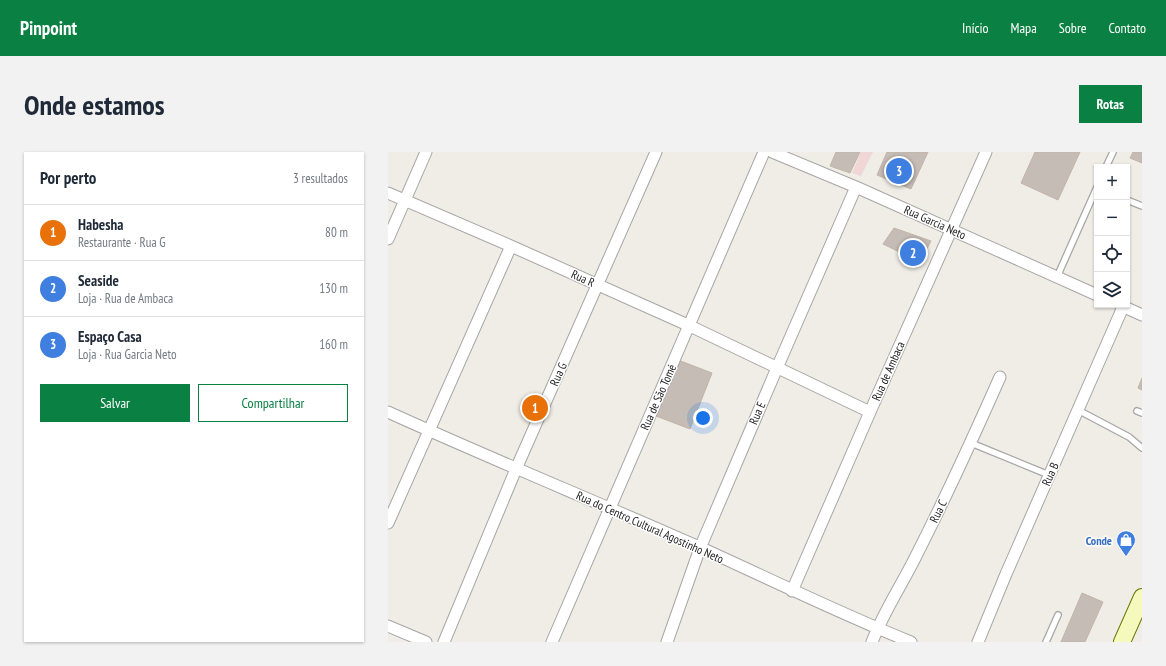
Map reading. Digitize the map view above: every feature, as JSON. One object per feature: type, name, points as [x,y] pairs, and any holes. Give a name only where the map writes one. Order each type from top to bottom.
[{"type":"main road","points":[[1122,642],[1142,597]]},
{"type":"street","points":[[388,239],[426,152]]},
{"type":"street","name":"Rua G","points":[[444,642],[516,469],[656,152]]},
{"type":"street","name":"Rua de São Tomé","points":[[552,642],[764,152]]},
{"type":"street","name":"Rua Garcia Neto","points":[[772,152],[952,229],[1094,294]]},
{"type":"street","name":"Rua de Ambaca","points":[[792,591],[986,152]]},
{"type":"street","name":"Rua E","points":[[667,642],[700,548],[856,187]]},
{"type":"street","name":"Rua R","points":[[388,193],[690,326],[870,412]]},
{"type":"street","points":[[388,524],[428,430],[511,246]]},
{"type":"street","name":"Rua B","points":[[978,642],[1120,308]]},
{"type":"street","points":[[1125,308],[1142,316]]},
{"type":"street","name":"Rua C","points":[[872,642],[877,628],[915,559],[971,442],[1000,377]]},
{"type":"street","name":"Rua do Centro Cultural Agostinho Neto","points":[[388,412],[700,548],[792,591],[911,642]]},
{"type":"street","points":[[388,626],[426,642]]},
{"type":"lane","points":[[1107,164],[1113,152]]},
{"type":"lane","points":[[1057,277],[1094,194]]},
{"type":"lane","points":[[1130,201],[1142,206]]},
{"type":"lane","points":[[1078,410],[1129,437],[1142,448]]},
{"type":"lane","points":[[971,442],[1050,475]]},
{"type":"lane","points":[[1046,642],[1058,615]]},
{"type":"shaded area","points":[[861,152],[873,152],[861,176],[852,173]]},
{"type":"building","points":[[836,152],[860,152],[850,173],[830,166]]},
{"type":"building","points":[[887,152],[928,152],[911,189],[877,175]]},
{"type":"building","points":[[1035,152],[1080,152],[1058,200],[1021,183]]},
{"type":"building","points":[[1133,152],[1142,152],[1142,163],[1130,158]]},
{"type":"building","points":[[894,228],[931,241],[920,262],[883,244]]},
{"type":"building","points":[[678,360],[712,373],[690,429],[656,416]]},
{"type":"building","points":[[1142,378],[1142,390],[1138,388]]},
{"type":"building","points":[[1082,593],[1103,602],[1085,642],[1061,642]]},
{"type":"place","name":"Espaço Casa","points":[[899,171]]},
{"type":"place","name":"Seaside","points":[[913,253]]},
{"type":"place","name":"Habesha","points":[[535,408]]},
{"type":"place","name":"Conde","points":[[1126,557]]}]
